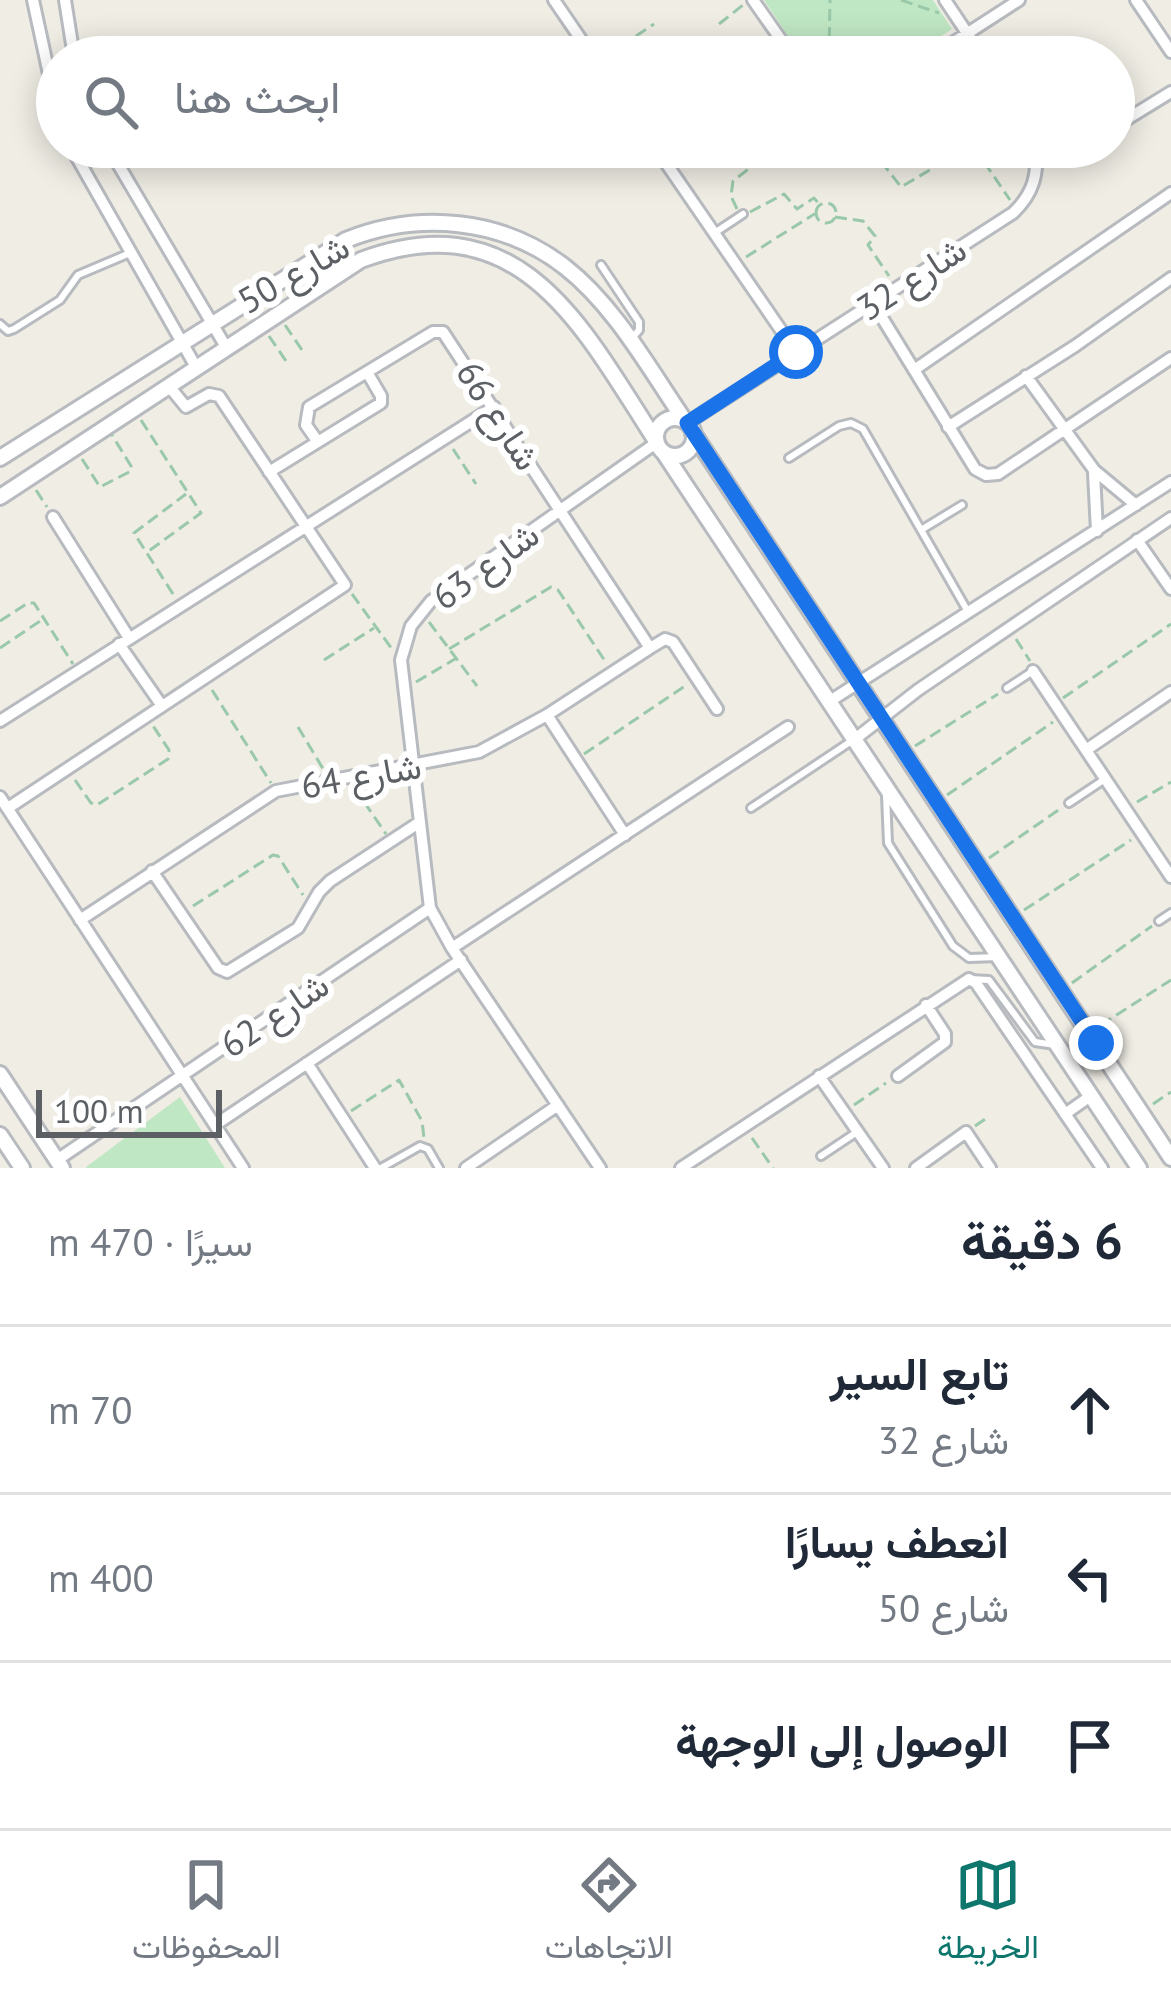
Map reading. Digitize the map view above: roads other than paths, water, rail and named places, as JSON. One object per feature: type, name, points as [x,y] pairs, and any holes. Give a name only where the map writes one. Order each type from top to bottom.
[{"type":"street","points":[[32,0],[40,36]]},
{"type":"street","points":[[65,0],[71,36]]},
{"type":"street","points":[[554,0],[579,36]]},
{"type":"street","points":[[751,0],[778,36]]},
{"type":"street","points":[[945,0],[967,34]]},
{"type":"street","points":[[964,36],[1019,0]]},
{"type":"street","points":[[1136,0],[1171,52]]},
{"type":"street","points":[[1135,115],[1171,92]]},
{"type":"street","points":[[83,168],[196,367]]},
{"type":"street","points":[[121,168],[226,347]]},
{"type":"street","points":[[670,168],[796,352]]},
{"type":"street","name":"شارع 32","points":[[689,426],[1017,209],[1034,184],[1034,168]]},
{"type":"street","points":[[914,370],[1171,193]]},
{"type":"street","name":"شارع 50","points":[[0,458],[346,240],[387,226],[431,220],[489,231],[542,252],[568,269],[629,340],[689,426],[1171,1158]]},
{"type":"street","name":"شارع 50","points":[[0,497],[361,260],[418,245],[481,252],[527,274],[566,307],[1139,1168]]},
{"type":"street","points":[[948,427],[1171,278]]},
{"type":"street","points":[[873,303],[975,469],[992,475],[1171,358]]},
{"type":"street","name":"شارع 66","points":[[367,372],[434,332],[446,334],[650,648],[663,639],[671,640],[717,709]]},
{"type":"street","points":[[269,472],[318,442],[380,403],[381,396],[367,372],[309,407],[306,425],[318,442]]},
{"type":"street","points":[[1026,376],[1094,470],[1136,505]]},
{"type":"street","points":[[168,385],[186,407],[212,394],[219,397],[345,585],[67,769],[4,802],[243,1168]]},
{"type":"street","points":[[0,721],[494,407]]},
{"type":"street","points":[[674,418],[689,426],[692,444],[685,453],[674,456],[658,445],[657,430],[664,421],[674,418]]},
{"type":"street","name":"شارع 63","points":[[600,1168],[430,908],[401,660],[404,643],[421,611],[658,445]]},
{"type":"street","points":[[1094,470],[1097,531]]},
{"type":"street","points":[[830,701],[1171,482]]},
{"type":"street","points":[[53,517],[162,706]]},
{"type":"street","points":[[855,739],[918,689],[1171,518]]},
{"type":"street","points":[[1137,540],[1171,589]]},
{"type":"street","name":"شارع 64","points":[[80,920],[276,791],[479,752],[548,715],[650,648]]},
{"type":"street","points":[[1033,671],[1171,877]]},
{"type":"street","points":[[1086,750],[1171,692]]},
{"type":"street","points":[[548,715],[625,836]]},
{"type":"street","points":[[452,948],[788,727]]},
{"type":"street","points":[[152,871],[224,972],[298,928],[330,881],[420,822]]},
{"type":"street","name":"شارع 62","points":[[54,1165],[430,908]]},
{"type":"street","points":[[215,1125],[461,960]]},
{"type":"street","points":[[681,1168],[969,979],[1102,1168]]},
{"type":"street","points":[[898,1076],[945,1042],[945,1034],[926,1005]]},
{"type":"street","points":[[307,1064],[378,1168]]},
{"type":"street","points":[[0,1074],[54,1165]]},
{"type":"street","points":[[819,1076],[883,1168]]},
{"type":"street","points":[[1065,1114],[1092,1095]]},
{"type":"street","points":[[466,1168],[558,1105]]},
{"type":"street","points":[[919,1167],[966,1132],[990,1168]]},
{"type":"street","points":[[0,1135],[22,1168]]},
{"type":"lane","points":[[714,233],[743,214]]},
{"type":"lane","points":[[0,324],[8,331],[14,329],[60,300],[78,275],[130,253]]},
{"type":"lane","points":[[602,265],[639,322],[639,331],[629,340]]},
{"type":"lane","points":[[789,458],[839,426],[851,423],[862,430],[969,613]]},
{"type":"lane","points":[[921,530],[962,505]]},
{"type":"lane","points":[[1007,688],[1033,671]]},
{"type":"lane","points":[[751,808],[855,739]]},
{"type":"lane","points":[[1069,803],[1105,779]]},
{"type":"lane","points":[[886,786],[888,843],[953,946],[969,958],[1000,957]]},
{"type":"lane","points":[[1159,921],[1171,913]]},
{"type":"lane","points":[[969,979],[989,980],[1035,1042],[1047,1047],[1058,1044]]},
{"type":"lane","points":[[821,1156],[857,1132]]},
{"type":"lane","points":[[378,1168],[423,1146],[439,1168]]}]
